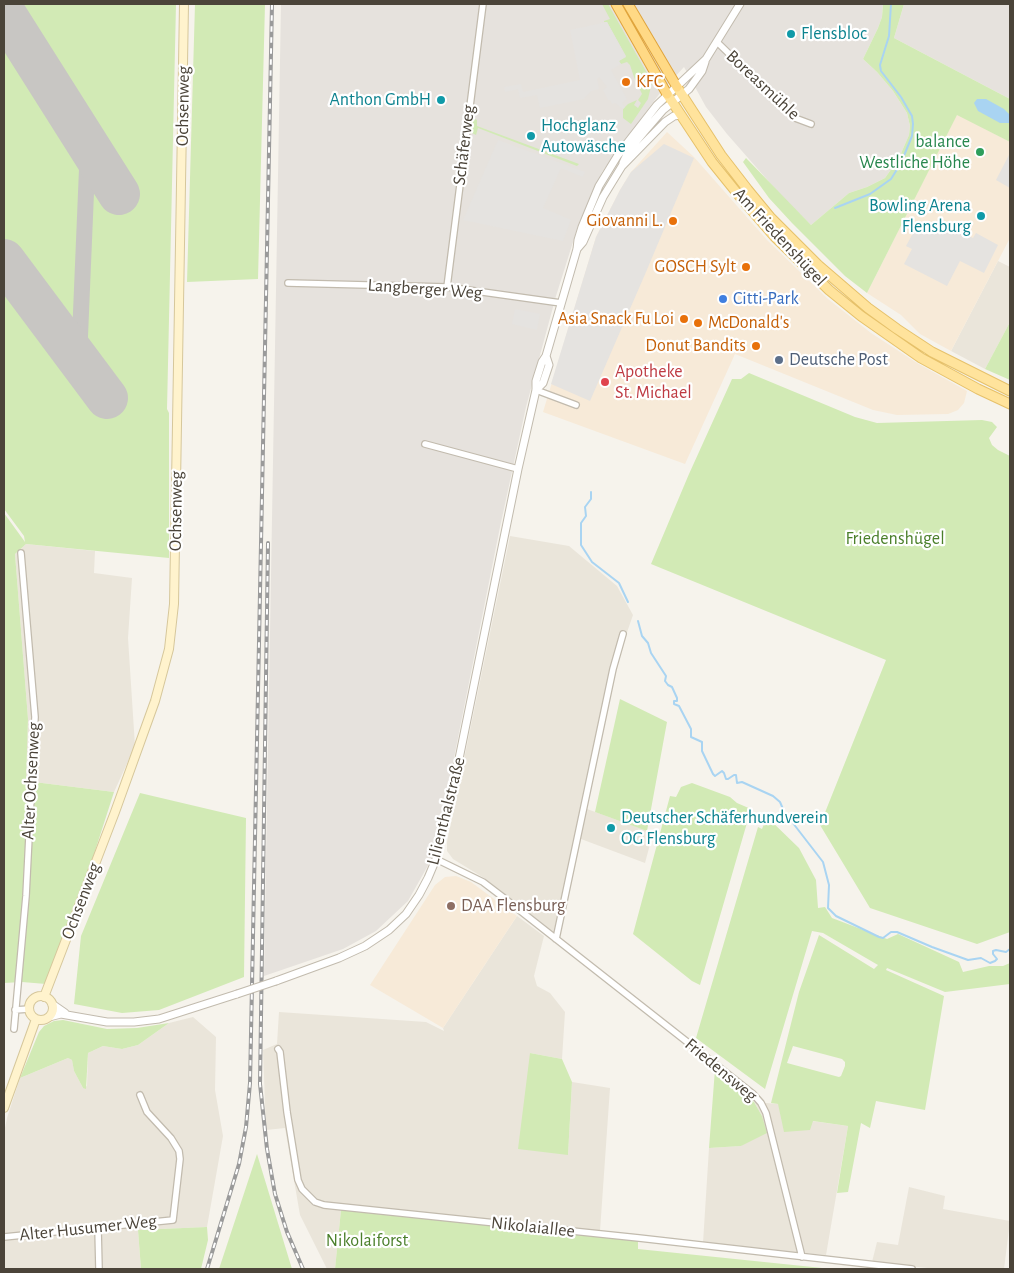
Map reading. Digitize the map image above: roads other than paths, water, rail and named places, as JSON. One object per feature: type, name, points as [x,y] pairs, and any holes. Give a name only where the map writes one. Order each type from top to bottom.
[{"type":"highway","name":"Am Friedenshügel","points":[[616,4],[670,98]]},
{"type":"highway","name":"Am Friedenshügel","points":[[628,4],[677,86]]},
{"type":"main road","name":"Ochsenweg","points":[[44,997],[149,720],[169,649],[174,594],[184,4]]},
{"type":"main road","name":"Am Friedenshügel","points":[[677,86],[721,155],[748,190],[797,245],[832,278],[868,308],[932,352],[1010,391]]},
{"type":"main road","name":"Am Friedenshügel","points":[[670,98],[712,162],[741,198],[774,236],[829,290],[861,316],[922,358],[978,389],[1010,404]]},
{"type":"main road","points":[[44,997],[52,1004],[52,1011],[49,1017],[43,1020],[36,1019],[31,1015],[29,1009],[33,999],[44,997]]},
{"type":"main road","points":[[4,1108],[36,1019]]},
{"type":"street","name":"Schäferweg","points":[[446,287],[483,4]]},
{"type":"street","points":[[670,98],[677,86],[706,59],[740,4]]},
{"type":"street","name":"Boreasmühle","points":[[717,42],[795,118],[811,124]]},
{"type":"street","points":[[670,98],[682,95],[689,89],[702,71],[706,59]]},
{"type":"street","name":"Lilienthalstraße","points":[[622,166],[625,157],[634,144],[670,98]]},
{"type":"street","name":"Lilienthalstraße","points":[[49,1017],[57,1014],[107,1022],[134,1022],[159,1019],[237,994],[339,958],[365,946],[389,930],[406,914],[419,895],[436,859],[450,803],[518,469],[536,390],[543,383],[549,365],[546,356],[582,227],[606,173],[635,133],[670,98]]},
{"type":"street","name":"Lilienthalstraße","points":[[577,249],[583,242],[603,197],[622,166],[665,122],[674,116],[680,115]]},
{"type":"street","name":"Langberger Weg","points":[[288,283],[446,287],[561,303]]},
{"type":"street","points":[[536,390],[576,405]]},
{"type":"street","points":[[425,444],[518,469]]},
{"type":"street","name":"Alter Ochsenweg","points":[[14,1029],[26,896],[34,718],[21,553]]},
{"type":"street","points":[[556,939],[613,669],[623,634]]},
{"type":"street","name":"Friedensweg","points":[[436,859],[483,882],[753,1094],[766,1113],[802,1257]]},
{"type":"street","name":"Lilienthalstraße","points":[[52,1004],[62,1012],[73,1016]]},
{"type":"street","points":[[15,1010],[29,1009]]},
{"type":"street","name":"Nikolaiallee","points":[[278,1049],[280,1052],[298,1180],[302,1189],[315,1202],[324,1205],[912,1269]]},
{"type":"street","name":"Alter Husumer Weg","points":[[4,1237],[173,1220],[180,1159],[179,1151],[171,1138],[147,1112],[140,1094]]},
{"type":"street","points":[[98,1228],[100,1269]]},
{"type":"water","points":[[977,99],[986,99],[1004,109],[1010,115],[1010,123],[1000,123],[978,111],[974,103]]},
{"type":"waterway","points":[[835,208],[870,194],[891,179],[901,163],[912,136],[912,116],[901,97],[881,71],[880,65],[889,36],[891,4]]},
{"type":"waterway","points":[[591,492],[591,499],[585,507],[586,516],[581,523],[581,545],[592,562],[619,583],[628,602]]},
{"type":"waterway","points":[[638,621],[642,636],[648,643],[651,653],[666,676],[665,681],[672,687],[677,698],[674,704],[679,706],[691,729],[691,737],[702,742],[702,751],[713,774],[715,776],[722,771],[726,779],[736,775],[737,783],[742,782],[773,796],[780,802],[783,809],[782,814],[789,818],[823,862],[829,885],[828,908],[836,916],[879,937],[883,938],[891,932],[897,932],[968,960],[981,958],[990,963],[997,959],[993,951],[1006,952],[1010,949]]},
{"type":"railway","points":[[207,1269],[239,1164],[246,1127],[250,1083],[272,4]]},
{"type":"railway","points":[[268,543],[260,1084],[267,1149],[275,1194],[287,1232],[303,1269]]},
{"type":"place","name":"Flensbloc","points":[[791,34]]},
{"type":"place","name":"KFC","points":[[626,82]]},
{"type":"place","name":"Anthon GmbH","points":[[441,100]]},
{"type":"place","name":"Hochglanz Autowäsche","points":[[531,136]]},
{"type":"place","name":"balance Westliche Höhe","points":[[980,152]]},
{"type":"place","name":"Bowling Arena Flensburg","points":[[981,216]]},
{"type":"place","name":"Giovanni L.","points":[[673,221]]},
{"type":"place","name":"GOSCH Sylt","points":[[746,267]]},
{"type":"place","name":"Citti-Park","points":[[723,299]]},
{"type":"place","name":"Asia Snack Fu Loi","points":[[684,319]]},
{"type":"place","name":"McDonald's","points":[[698,323]]},
{"type":"place","name":"Donut Bandits","points":[[756,346]]},
{"type":"place","name":"Deutsche Post","points":[[779,360]]},
{"type":"place","name":"Apotheke St. Michael","points":[[605,382]]},
{"type":"place","name":"Deutscher Schäferhundverein OG Flensburg","points":[[611,828]]},
{"type":"place","name":"DAA Flensburg","points":[[451,906]]},
{"type":"park label","name":"Friedenshügel","points":[[895,539]]},
{"type":"park label","name":"Nikolaiforst","points":[[367,1241]]}]
